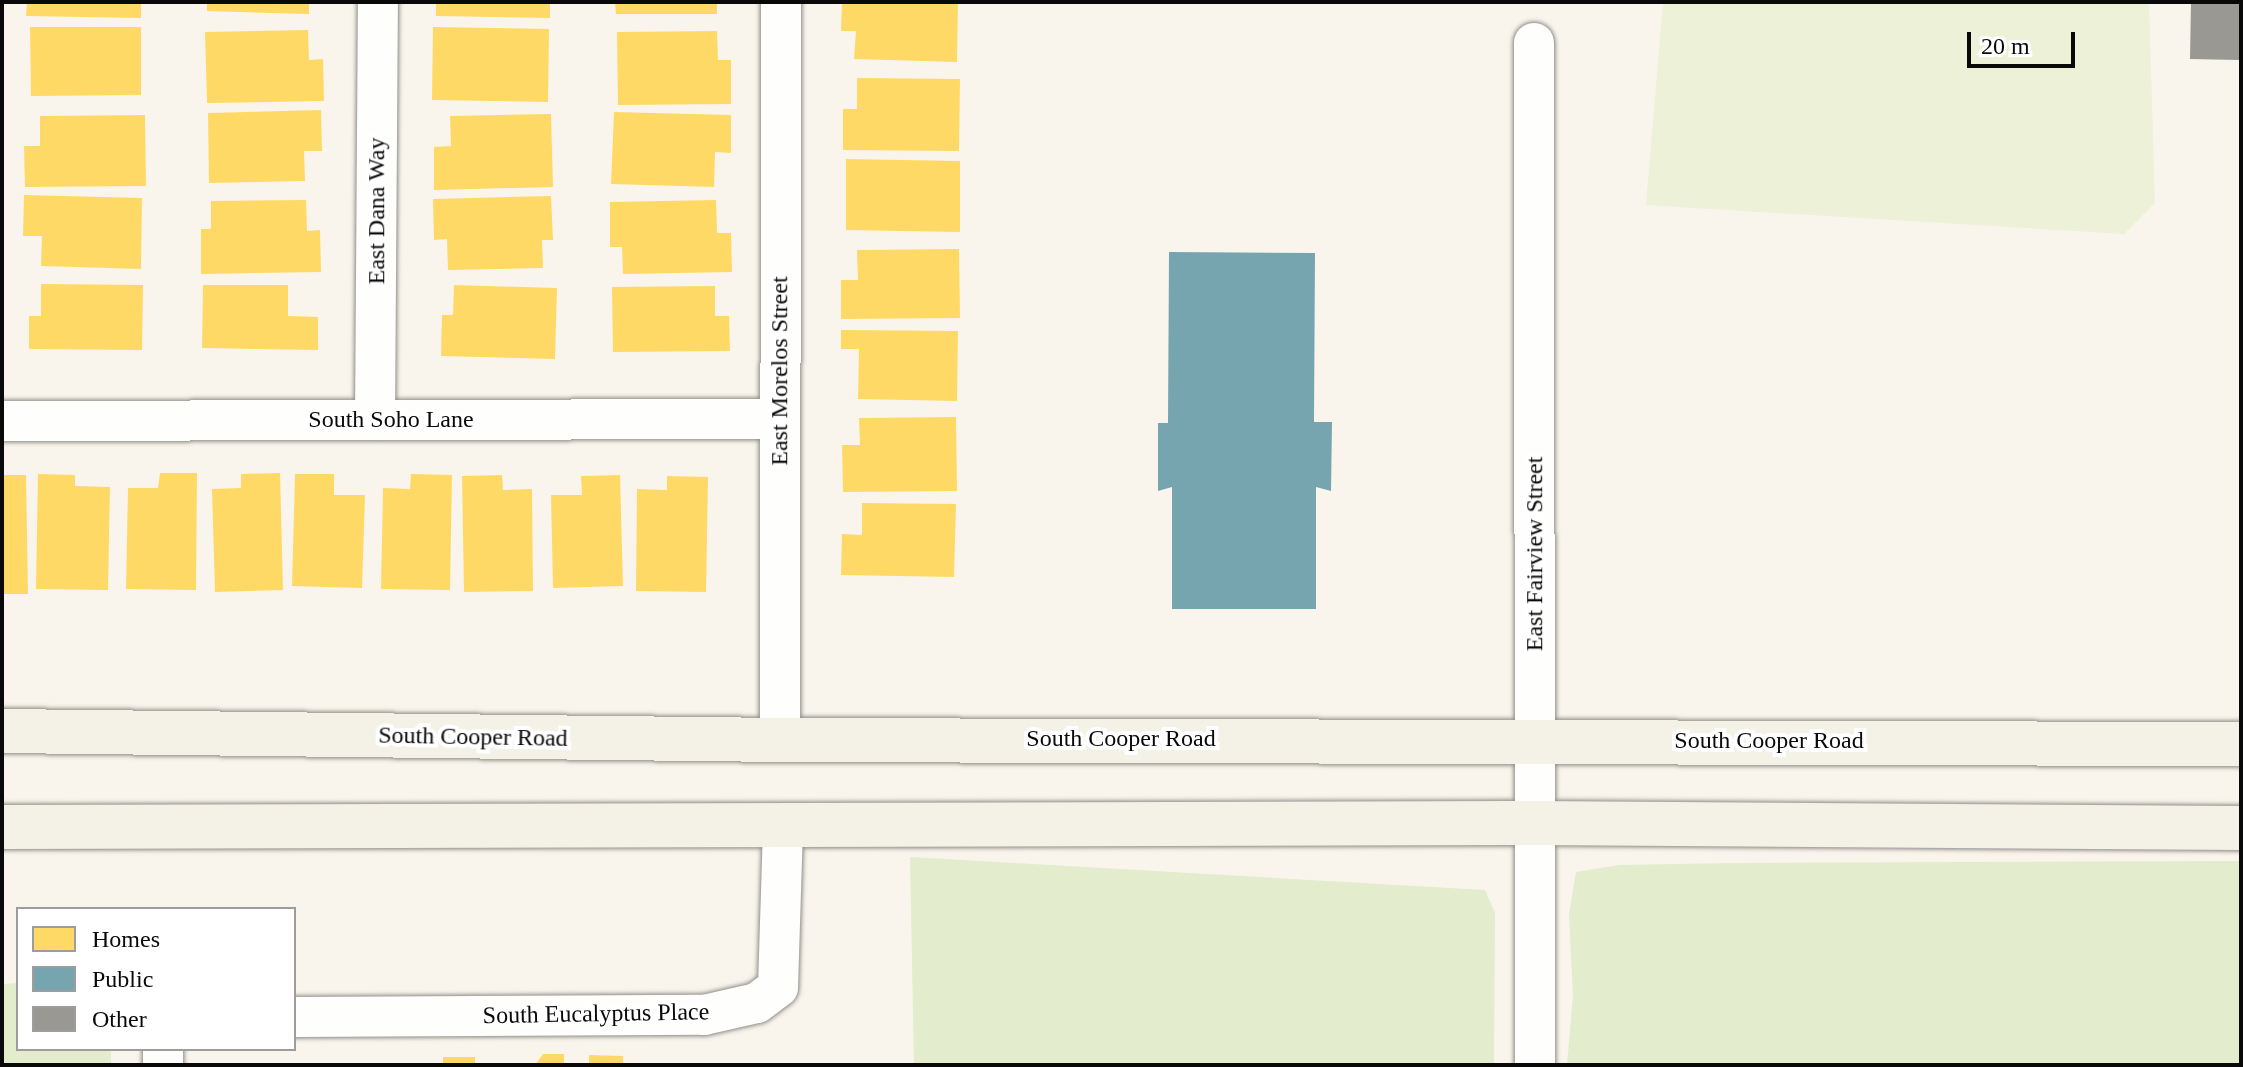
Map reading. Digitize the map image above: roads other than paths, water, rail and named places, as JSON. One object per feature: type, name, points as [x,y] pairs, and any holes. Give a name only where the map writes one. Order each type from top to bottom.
[{"type":"main road","name":"South Cooper Road","points":[[2,731],[780,740],[1535,739],[2241,744]]},
{"type":"main road","points":[[2,827],[1535,823],[2241,828]]},
{"type":"street","name":"East Dana Way","points":[[375,420],[378,2]]},
{"type":"street","name":"East Morelos Street","points":[[780,740],[781,2]]},
{"type":"street","name":"East Fairview Street","points":[[1534,43],[1535,1065]]},
{"type":"street","name":"South Soho Lane","points":[[2,421],[780,419]]},
{"type":"street","name":"South Eucalyptus Place","points":[[296,1017],[704,1015],[757,1003],[778,987],[783,942],[783,827]]}]
